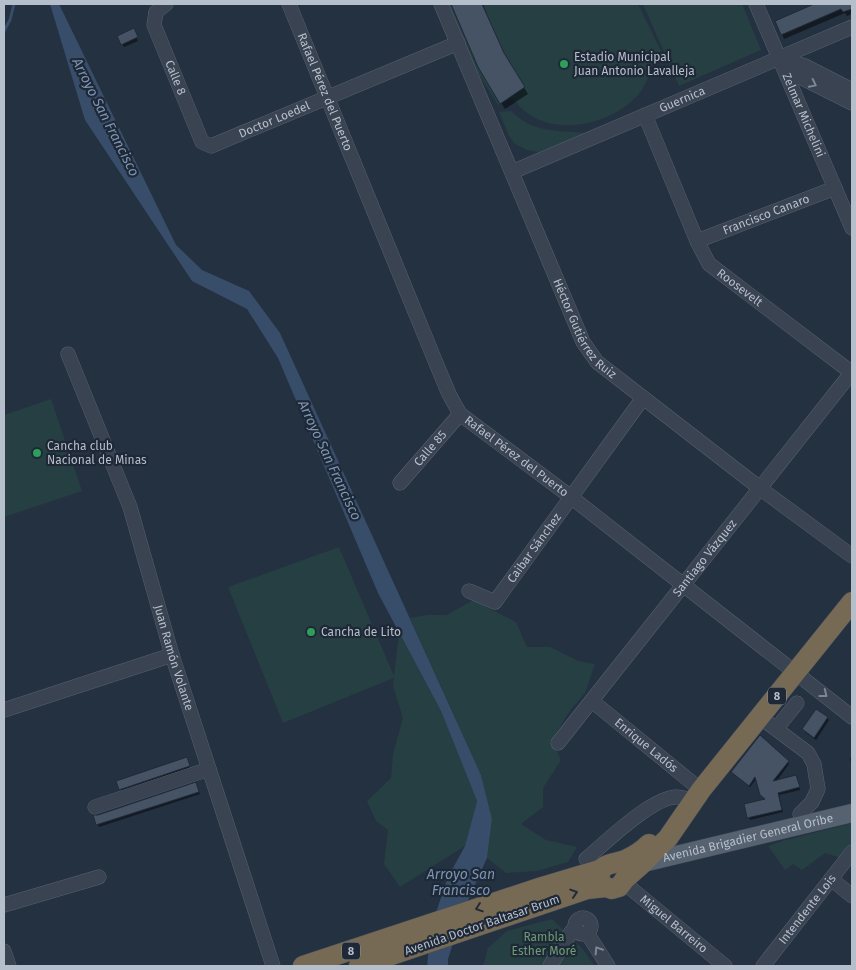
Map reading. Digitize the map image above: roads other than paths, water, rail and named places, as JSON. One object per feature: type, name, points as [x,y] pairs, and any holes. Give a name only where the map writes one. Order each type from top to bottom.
[{"type":"highway","name":"8","points":[[609,873],[643,864],[695,795],[852,602]]},
{"type":"highway","name":"8","points":[[609,873],[623,861],[665,836]]},
{"type":"highway","name":"Avenida Doctor Baltasar Brum","points":[[302,966],[399,944],[543,895],[587,889],[609,873]]},
{"type":"highway","name":"Avenida Doctor Baltasar Brum","points":[[359,966],[399,944]]},
{"type":"main road","name":"Avenida Brigadier General Oribe","points":[[802,820],[852,802]]},
{"type":"main road","name":"Avenida Brigadier General Oribe","points":[[643,864],[727,838],[802,820],[852,813]]},
{"type":"main road","name":"Avenida Brigadier General Oribe","points":[[665,836],[678,842],[727,838]]},
{"type":"street","name":"Rafael Pérez del Puerto","points":[[289,4],[429,348],[460,414],[571,497],[852,716]]},
{"type":"street","name":"Héctor Gutiérrez Ruiz","points":[[441,4],[583,342],[597,362],[761,489],[852,556]]},
{"type":"street","name":"Zelmar Michelini","points":[[756,4],[852,228]]},
{"type":"street","name":"Calle 8","points":[[157,6],[154,25],[202,142]]},
{"type":"street","name":"Guernica","points":[[512,172],[852,27]]},
{"type":"street","name":"Doctor Loedel","points":[[202,142],[211,146],[458,43]]},
{"type":"street","points":[[779,58],[805,66],[852,90]]},
{"type":"street","points":[[779,58],[800,77],[852,103]]},
{"type":"street","name":"Roosevelt","points":[[645,115],[704,256],[717,271],[852,373]]},
{"type":"street","name":"Francisco Canaro","points":[[697,241],[835,188]]},
{"type":"street","name":"Juan Ramón Volante","points":[[68,354],[130,508],[172,655],[273,966]]},
{"type":"street","name":"Santiago Vázquez","points":[[558,743],[852,373]]},
{"type":"street","name":"Caibar Sánchez","points":[[469,591],[494,602],[643,398]]},
{"type":"street","name":"Calle 85","points":[[400,483],[460,414]]},
{"type":"street","points":[[4,710],[172,655]]},
{"type":"street","name":"Enrique Ladós","points":[[592,701],[695,795]]},
{"type":"street","points":[[776,729],[797,703]]},
{"type":"street","points":[[760,717],[808,753],[814,764],[818,789],[802,820]]},
{"type":"street","points":[[95,808],[209,769]]},
{"type":"street","points":[[609,873],[636,817],[668,798],[695,795]]},
{"type":"street","name":"Intendente Lois","points":[[763,966],[852,852]]},
{"type":"street","name":"Miguel Barreiro","points":[[609,873],[725,966]]},
{"type":"street","points":[[4,905],[99,877]]},
{"type":"street","points":[[831,879],[852,896]]},
{"type":"street","points":[[550,966],[571,932],[582,931],[608,966]]},
{"type":"street","points":[[4,951],[9,966]]},
{"type":"water","name":"Arroyo San Francisco","points":[[50,4],[59,4],[176,245],[202,270],[249,291],[280,333],[481,775],[492,819],[487,858],[464,909],[448,959],[448,966],[427,966],[431,927],[448,877],[465,846],[477,801],[441,711],[378,593],[278,358],[247,309],[192,281],[85,120]]},
{"type":"waterway","points":[[4,31],[10,20],[14,4]]},
{"type":"place","name":"Estadio Municipal Juan Antonio Lavalleja","points":[[564,64]]},
{"type":"place","name":"Cancha club Nacional de Minas","points":[[37,453]]},
{"type":"place","name":"Cancha de Lito","points":[[311,632]]},
{"type":"park label","name":"Rambla Esther Moré","points":[[544,944]]}]
